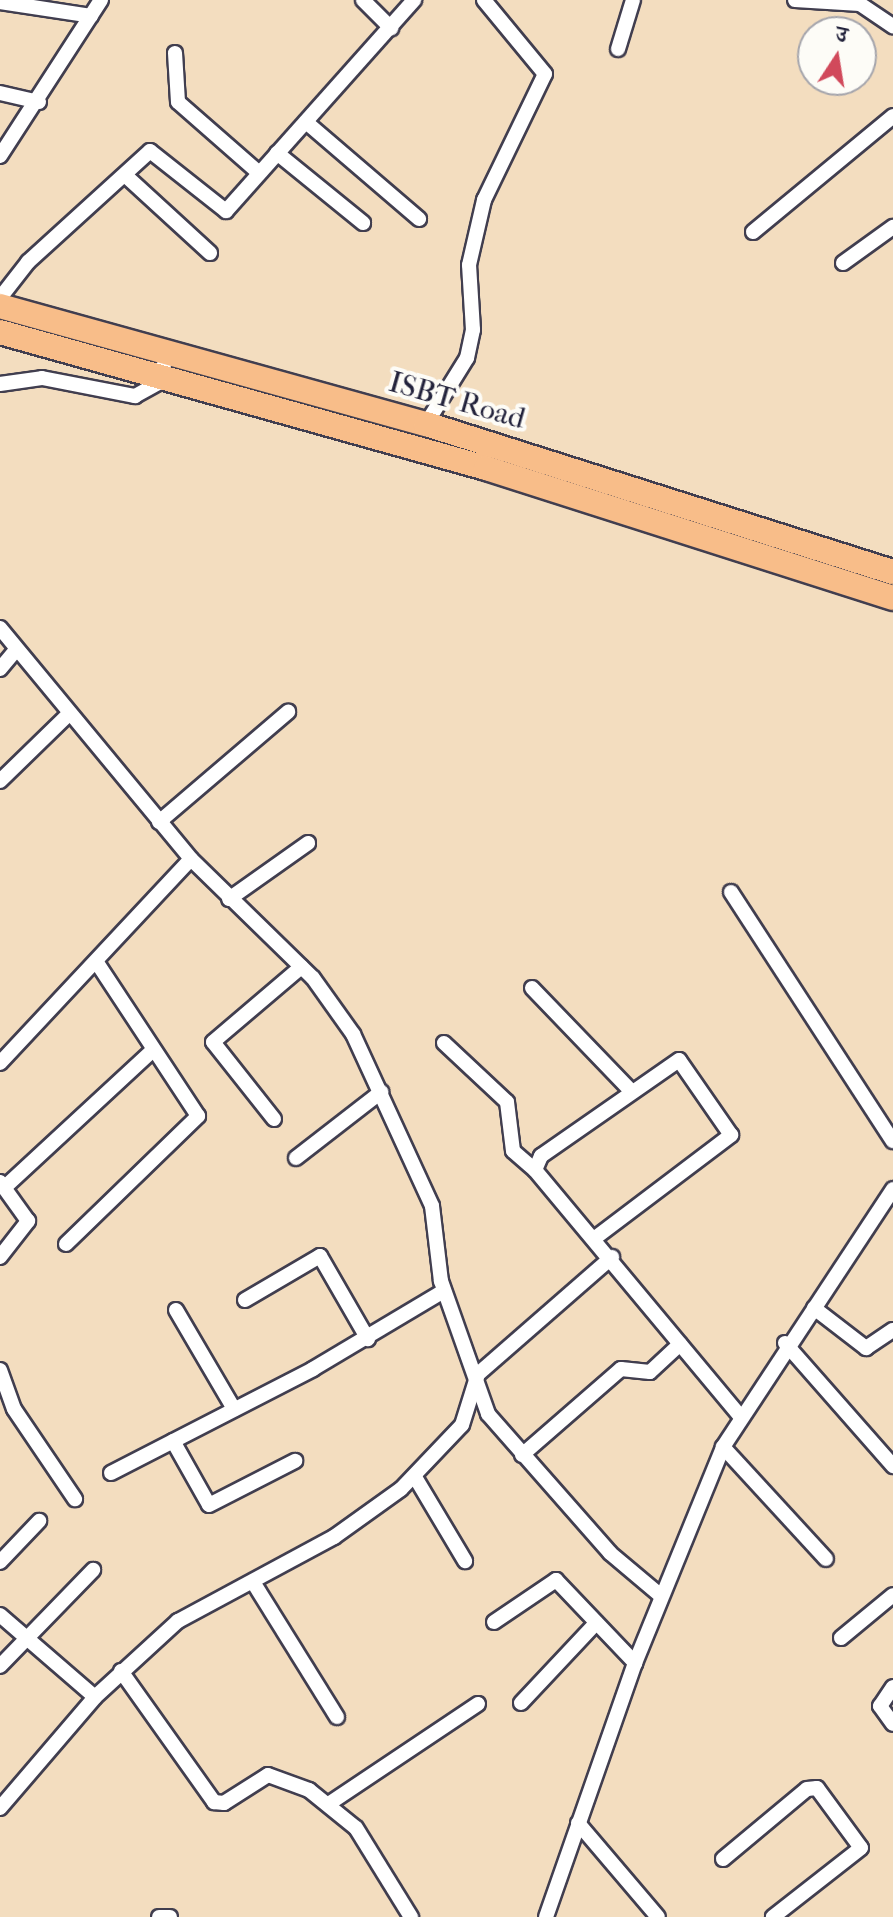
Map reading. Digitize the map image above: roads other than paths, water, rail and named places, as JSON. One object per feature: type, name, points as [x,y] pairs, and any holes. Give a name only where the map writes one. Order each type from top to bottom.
[{"type":"highway","name":"ISBT Road","points":[[0,306],[166,356],[426,424],[893,572]]},
{"type":"highway","points":[[0,332],[160,382],[486,468],[893,598]]},
{"type":"street","points":[[0,156],[39,102],[101,0]]},
{"type":"street","points":[[363,0],[391,28]]},
{"type":"street","points":[[0,298],[28,262],[158,152],[223,212],[414,0]]},
{"type":"street","points":[[426,424],[467,358],[473,330],[469,265],[484,200],[544,77],[544,67],[484,0]]},
{"type":"street","points":[[618,49],[633,0]]},
{"type":"street","points":[[795,0],[860,4],[893,26]]},
{"type":"street","points":[[0,2],[91,16]]},
{"type":"street","points":[[175,53],[178,102],[259,173]]},
{"type":"street","points":[[0,93],[39,102]]},
{"type":"street","points":[[753,232],[893,116]]},
{"type":"street","points":[[306,122],[419,219]]},
{"type":"street","points":[[277,153],[363,223]]},
{"type":"street","points":[[126,176],[210,253]]},
{"type":"street","points":[[843,263],[893,227]]},
{"type":"street","points":[[0,384],[42,378],[127,397],[160,382],[166,356]]},
{"type":"street","points":[[0,628],[191,859],[301,967],[361,1047],[436,1218],[444,1291],[478,1374],[488,1414],[610,1553],[660,1595]]},
{"type":"street","points":[[0,669],[16,650]]},
{"type":"street","points":[[159,822],[288,712]]},
{"type":"street","points":[[0,781],[69,714]]},
{"type":"street","points":[[229,899],[308,843]]},
{"type":"street","points":[[0,1063],[97,963],[191,859]]},
{"type":"street","points":[[731,892],[893,1141]]},
{"type":"street","points":[[66,1244],[197,1122],[194,1106],[151,1052],[97,963]]},
{"type":"street","points":[[274,1119],[213,1042],[301,967]]},
{"type":"street","points":[[532,988],[630,1090]]},
{"type":"street","points":[[444,1043],[507,1102],[513,1151],[535,1170],[612,1257],[739,1415]]},
{"type":"street","points":[[0,1257],[28,1227],[3,1184],[151,1052]]},
{"type":"street","points":[[535,1170],[541,1156],[630,1090],[679,1060],[732,1132],[595,1238]]},
{"type":"street","points":[[296,1158],[381,1092]]},
{"type":"street","points":[[546,1917],[660,1595],[723,1447],[739,1415],[785,1343],[814,1308],[893,1189]]},
{"type":"street","points":[[245,1300],[320,1256],[368,1339]]},
{"type":"street","points":[[0,1808],[95,1697],[178,1621],[334,1537],[415,1477],[466,1419],[478,1374],[612,1257]]},
{"type":"street","points":[[111,1473],[368,1339],[444,1291]]},
{"type":"street","points":[[814,1308],[866,1348],[893,1330]]},
{"type":"street","points":[[176,1310],[234,1409]]},
{"type":"street","points":[[785,1343],[893,1466]]},
{"type":"street","points":[[522,1455],[621,1369],[650,1372],[680,1344]]},
{"type":"street","points":[[0,1370],[14,1409],[75,1499]]},
{"type":"street","points":[[173,1441],[209,1505],[295,1461]]},
{"type":"street","points":[[723,1447],[826,1559]]},
{"type":"street","points":[[415,1477],[465,1561]]},
{"type":"street","points":[[0,1562],[39,1521]]},
{"type":"street","points":[[0,1666],[93,1570]]},
{"type":"street","points":[[494,1622],[552,1578],[635,1663]]},
{"type":"street","points":[[253,1582],[337,1717]]},
{"type":"street","points":[[841,1638],[890,1604]]},
{"type":"street","points":[[0,1615],[95,1697]]},
{"type":"street","points":[[521,1703],[596,1623]]},
{"type":"street","points":[[121,1671],[214,1802],[224,1803],[272,1775],[330,1803],[365,1840],[411,1917]]},
{"type":"street","points":[[893,1687],[880,1706],[893,1724]]},
{"type":"street","points":[[330,1803],[478,1704]]},
{"type":"street","points":[[723,1859],[807,1789],[817,1788],[861,1848],[773,1917]]},
{"type":"street","points":[[578,1823],[658,1917]]},
{"type":"street","points":[[159,1917],[170,1917]]}]
